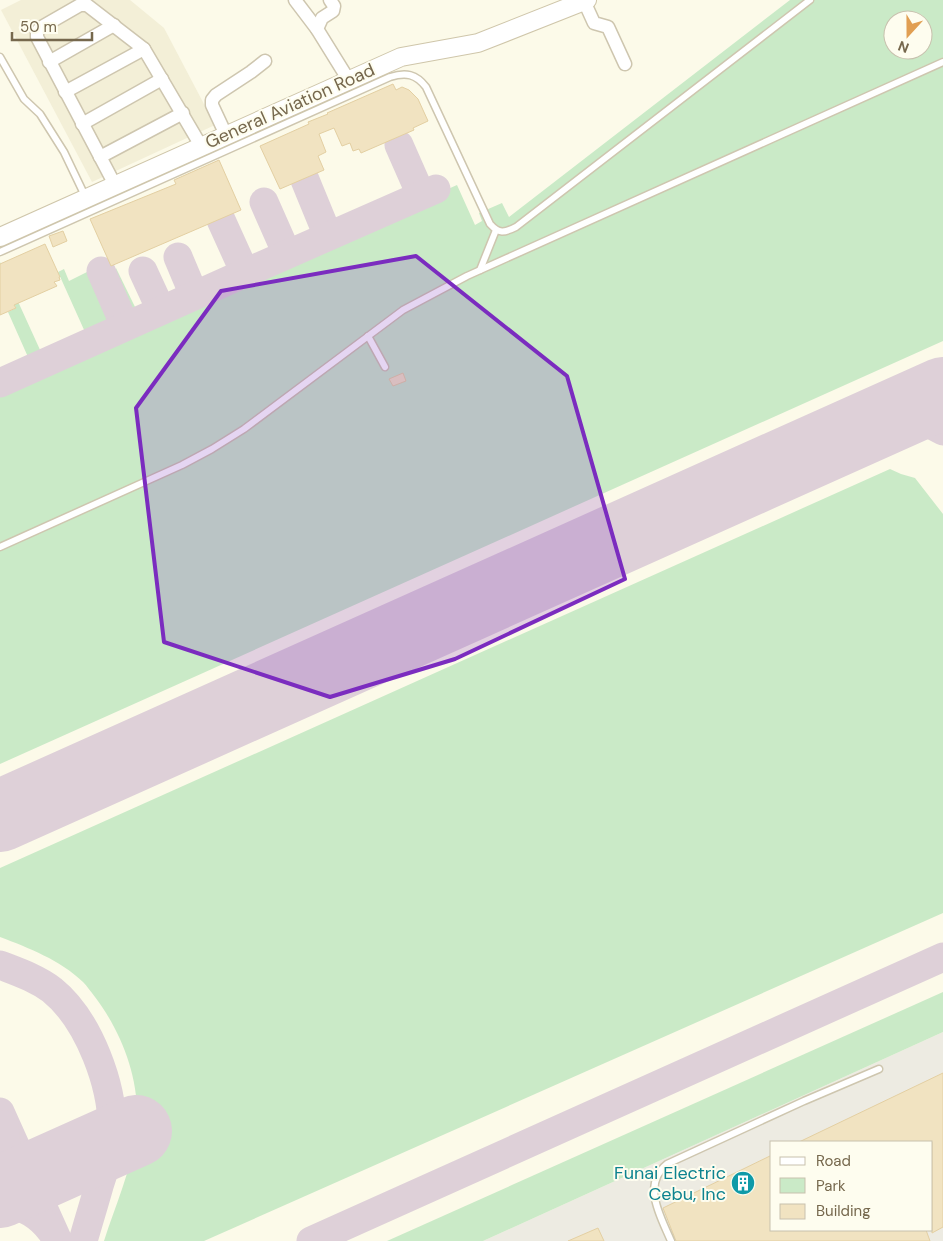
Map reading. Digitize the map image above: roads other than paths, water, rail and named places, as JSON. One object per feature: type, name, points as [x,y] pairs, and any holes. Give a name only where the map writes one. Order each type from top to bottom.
[{"type":"main road","name":"General Aviation Road","points":[[0,237],[348,79],[401,57],[478,43],[586,1]]},
{"type":"street","points":[[295,0],[317,29],[348,79]]},
{"type":"street","points":[[317,29],[322,18],[333,11],[334,6],[330,0]]},
{"type":"street","points":[[586,1],[594,23],[608,27],[625,64]]},
{"type":"street","points":[[115,185],[37,37],[40,28],[84,4],[144,49],[201,146]]},
{"type":"street","points":[[49,62],[114,25]]},
{"type":"street","points":[[65,92],[144,49]]},
{"type":"street","points":[[226,135],[212,105],[212,100],[216,95],[265,61]]},
{"type":"street","points":[[82,124],[162,78]]},
{"type":"street","points":[[100,157],[183,114]]},
{"type":"lane","points":[[0,252],[390,77],[406,73],[415,76],[426,87],[486,218],[496,230],[501,232],[508,231],[516,227],[810,0]]},
{"type":"lane","points":[[0,58],[24,98],[40,114],[60,146],[86,199]]},
{"type":"lane","points":[[0,547],[182,465],[212,449],[244,429],[403,310],[480,270],[943,62]]},
{"type":"lane","points":[[480,270],[496,230]]},
{"type":"lane","points":[[368,336],[385,368]]},
{"type":"lane","points":[[671,1241],[657,1208],[654,1193],[656,1178],[667,1164],[879,1069]]},
{"type":"place","name":"Funai Electric Cebu, Inc","points":[[743,1183]]}]
